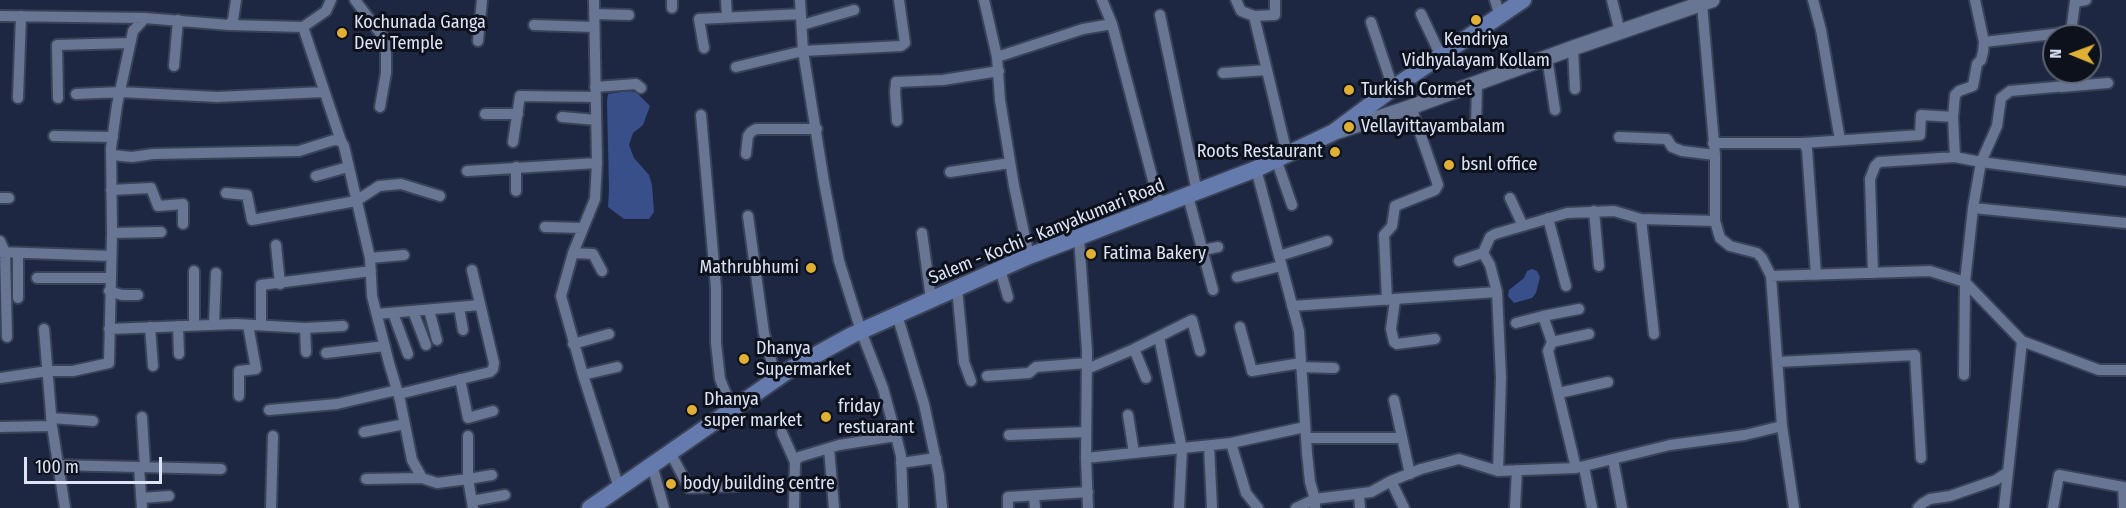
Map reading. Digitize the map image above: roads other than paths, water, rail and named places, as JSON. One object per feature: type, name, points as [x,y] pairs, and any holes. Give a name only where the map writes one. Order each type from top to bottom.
[{"type":"main road","name":"Salem - Kochi - Kanyakumari Road","points":[[595,506],[792,368],[861,331],[1029,256],[1256,169],[1334,132],[1441,56],[1498,8],[1523,0]]},
{"type":"main road","points":[[1334,132],[1707,2]]},
{"type":"street","points":[[228,25],[233,20],[236,0]]},
{"type":"street","points":[[0,16],[145,18],[228,25],[303,27],[326,11],[331,0]]},
{"type":"street","points":[[355,0],[386,41],[386,73],[380,107]]},
{"type":"street","points":[[478,41],[482,0]]},
{"type":"street","points":[[594,0],[597,162],[595,199],[573,253],[561,296],[573,344],[619,488]]},
{"type":"street","points":[[726,0],[727,17]]},
{"type":"street","points":[[800,0],[803,51],[839,261],[861,331],[883,388],[896,436],[901,463],[903,508]]},
{"type":"street","points":[[736,67],[803,51],[901,46],[904,43],[899,0]]},
{"type":"street","points":[[984,0],[997,57],[1000,100],[1010,163],[1029,256]]},
{"type":"street","points":[[1102,0],[1112,24],[1160,207]]},
{"type":"street","points":[[1236,0],[1241,11],[1254,16],[1275,15],[1275,0]]},
{"type":"street","points":[[1612,0],[1620,32]]},
{"type":"street","points":[[1813,0],[1821,30],[1840,140]]},
{"type":"street","points":[[1954,157],[1955,95],[1973,86],[1984,42],[1975,0]]},
{"type":"street","points":[[2073,24],[2078,1]]},
{"type":"street","points":[[1707,2],[1715,155],[1715,221],[1720,238],[1730,246],[1757,253],[1771,276],[1782,426],[1794,508]]},
{"type":"street","points":[[704,48],[699,19],[727,17],[801,20],[854,9]]},
{"type":"street","points":[[594,14],[628,15]]},
{"type":"street","points":[[1421,14],[1441,56]]},
{"type":"street","points":[[1160,15],[1203,250],[1213,290]]},
{"type":"street","points":[[18,98],[21,16]]},
{"type":"street","points":[[1254,16],[1267,70],[1281,157],[1292,205]]},
{"type":"street","points":[[0,378],[73,370],[109,363],[113,137],[133,31],[145,18]]},
{"type":"street","points":[[174,66],[178,20]]},
{"type":"street","points":[[1371,22],[1393,88]]},
{"type":"street","points":[[997,57],[1083,29],[1112,24]]},
{"type":"street","points":[[534,25],[594,27]]},
{"type":"street","points":[[303,27],[348,167],[370,258],[372,296],[398,392],[412,460],[422,478]]},
{"type":"street","points":[[1984,42],[2042,37]]},
{"type":"street","points":[[57,98],[57,45],[130,43]]},
{"type":"street","points":[[1573,48],[1575,88]]},
{"type":"street","points":[[1547,57],[1555,111]]},
{"type":"street","points":[[1223,73],[1267,70]]},
{"type":"street","points":[[897,121],[896,82],[943,80],[999,71]]},
{"type":"street","points":[[1964,375],[1965,282],[1973,208],[1981,162],[1997,126],[2001,98],[2010,92],[2108,83]]},
{"type":"street","points":[[513,142],[520,96],[595,92],[636,84],[641,88]]},
{"type":"street","points":[[1476,126],[1477,84]]},
{"type":"street","points":[[2061,87],[2067,84]]},
{"type":"street","points":[[76,93],[120,92],[217,97],[324,92]]},
{"type":"street","points":[[1411,107],[1438,185],[1435,190],[1395,206],[1392,226],[1384,235],[1391,300],[1391,329],[1396,344],[1435,339]]},
{"type":"street","points":[[485,114],[518,114]]},
{"type":"street","points":[[701,115],[716,288],[716,343],[720,379],[732,409]]},
{"type":"street","points":[[1713,143],[1803,143],[1920,135],[1921,115],[1953,117]]},
{"type":"street","points":[[562,117],[596,120]]},
{"type":"street","points":[[746,154],[748,136],[756,129],[817,129]]},
{"type":"street","points":[[54,136],[113,137]]},
{"type":"street","points":[[1619,137],[1667,139],[1672,147],[1682,151],[1715,155]]},
{"type":"street","points":[[112,155],[132,157],[153,154],[299,151],[334,140],[341,141]]},
{"type":"street","points":[[1803,143],[1807,149],[1816,275]]},
{"type":"street","points":[[1873,273],[1870,179],[1879,162],[1954,157],[2126,181]]},
{"type":"street","points":[[467,171],[597,162]]},
{"type":"street","points":[[950,172],[1010,163]]},
{"type":"street","points":[[316,176],[348,167]]},
{"type":"street","points":[[516,167],[516,191]]},
{"type":"street","points":[[1256,169],[1299,331],[1312,504]]},
{"type":"street","points":[[226,193],[247,195],[252,220],[356,201],[379,186],[401,184],[440,196]]},
{"type":"street","points":[[111,190],[151,188],[158,206],[183,204],[183,224]]},
{"type":"street","points":[[1510,198],[1523,226]]},
{"type":"street","points":[[1973,208],[2126,223]]},
{"type":"street","points":[[1594,211],[1599,266]]},
{"type":"street","points":[[1459,261],[1483,253],[1490,237],[1567,213],[1614,211],[1641,219],[1715,221]]},
{"type":"street","points":[[748,216],[764,333],[776,379]]},
{"type":"street","points":[[1548,218],[1566,286]]},
{"type":"street","points":[[1641,219],[1654,334]]},
{"type":"street","points":[[545,227],[583,228]]},
{"type":"street","points":[[112,233],[161,232]]},
{"type":"street","points":[[922,233],[931,300]]},
{"type":"street","points":[[1079,238],[1087,366],[1088,508]]},
{"type":"street","points":[[0,240],[3,252],[7,337]]},
{"type":"street","points":[[1238,277],[1327,241]]},
{"type":"street","points":[[276,245],[280,284]]},
{"type":"street","points":[[1203,250],[1218,247]]},
{"type":"street","points":[[3,252],[111,256]]},
{"type":"street","points":[[18,253],[18,298]]},
{"type":"street","points":[[573,253],[593,254],[602,272]]},
{"type":"street","points":[[1483,253],[1490,265],[1497,292],[1501,378],[1498,471]]},
{"type":"street","points":[[370,258],[404,255]]},
{"type":"street","points":[[1000,269],[1008,297]]},
{"type":"street","points":[[269,410],[337,404],[490,372],[494,363],[472,270]]},
{"type":"street","points":[[194,271],[194,325]]},
{"type":"street","points":[[261,325],[261,285],[371,271]]},
{"type":"street","points":[[1771,276],[1930,271],[1965,282],[2022,341],[2099,370],[2126,370]]},
{"type":"street","points":[[214,325],[216,273]]},
{"type":"street","points":[[37,278],[109,278]]},
{"type":"street","points":[[957,288],[964,362],[971,381]]},
{"type":"street","points":[[109,291],[122,295],[138,295]]},
{"type":"street","points":[[1292,306],[1497,292]]},
{"type":"street","points":[[377,314],[480,305]]},
{"type":"street","points":[[459,307],[463,330]]},
{"type":"street","points":[[1516,323],[1579,309]]},
{"type":"street","points":[[429,310],[437,340]]},
{"type":"street","points":[[413,311],[426,345]]},
{"type":"street","points":[[393,313],[408,354]]},
{"type":"street","points":[[897,315],[924,404],[936,458],[942,508]]},
{"type":"street","points":[[1544,316],[1552,342],[1548,351],[1592,508]]},
{"type":"street","points":[[987,376],[1029,373],[1036,367],[1087,366],[1134,349],[1192,320],[1200,351]]},
{"type":"street","points":[[109,329],[194,325],[261,325],[305,328],[344,326]]},
{"type":"street","points":[[239,396],[239,371],[256,369],[248,325]]},
{"type":"street","points":[[178,326],[179,354]]},
{"type":"street","points":[[150,327],[153,366]]},
{"type":"street","points":[[1240,327],[1252,371],[1301,365],[1334,368]]},
{"type":"street","points":[[44,328],[51,422],[65,508]]},
{"type":"street","points":[[305,328],[306,352]]},
{"type":"street","points":[[573,344],[609,334]]},
{"type":"street","points":[[1552,342],[1589,334]]},
{"type":"street","points":[[1158,337],[1182,449],[1179,508]]},
{"type":"street","points":[[2004,508],[2022,341]]},
{"type":"street","points":[[326,353],[385,346]]},
{"type":"street","points":[[1134,349],[1146,378]]},
{"type":"street","points":[[1778,362],[1915,355],[1921,458]]},
{"type":"street","points":[[583,375],[617,367]]},
{"type":"street","points":[[460,379],[468,418],[493,411]]},
{"type":"street","points":[[1559,393],[1608,382]]},
{"type":"street","points":[[1394,400],[1410,474]]},
{"type":"street","points":[[1128,415],[1134,453]]},
{"type":"street","points":[[142,417],[141,503],[169,496]]},
{"type":"street","points":[[0,428],[51,422],[93,421]]},
{"type":"street","points":[[364,432],[405,424]]},
{"type":"street","points":[[1296,508],[1371,492],[1391,481],[1459,459],[1498,471],[1580,467],[1670,445],[1745,435],[1782,426]]},
{"type":"street","points":[[1009,435],[1086,432]]},
{"type":"street","points":[[1086,459],[1209,446],[1306,432],[1398,438]]},
{"type":"street","points":[[782,433],[795,462],[794,508]]},
{"type":"street","points":[[271,508],[273,436]]},
{"type":"street","points":[[468,436],[468,479],[472,504],[505,495]]},
{"type":"street","points":[[795,462],[799,456],[829,448],[896,436]]},
{"type":"street","points":[[1231,443],[1246,494],[1258,508]]},
{"type":"street","points":[[1209,446],[1212,508]]},
{"type":"street","points":[[829,448],[834,508]]},
{"type":"street","points":[[670,452],[688,488],[738,486]]},
{"type":"street","points":[[901,463],[936,458]]},
{"type":"street","points":[[1613,459],[1622,508]]},
{"type":"street","points":[[57,465],[221,469]]},
{"type":"street","points":[[652,465],[664,508]]},
{"type":"street","points":[[1515,508],[1517,470]]},
{"type":"street","points":[[1918,508],[1930,499],[1950,496],[1996,480],[2008,472]]},
{"type":"street","points":[[366,479],[422,478],[437,483],[492,475]]},
{"type":"street","points":[[2053,508],[2059,475],[2123,487],[2124,508]]},
{"type":"street","points":[[1391,481],[1404,508]]},
{"type":"street","points":[[1008,508],[1008,497],[1088,492]]},
{"type":"street","points":[[1354,508],[1356,494]]},
{"type":"street","points":[[1356,494],[1360,508]]},
{"type":"street","points":[[1034,496],[1035,508]]},
{"type":"street","points":[[1949,508],[1950,496]]},
{"type":"water","points":[[636,92],[650,106],[643,125],[633,133],[629,145],[634,158],[649,175],[652,185],[654,212],[649,219],[624,219],[608,207],[608,94]]},
{"type":"water","points":[[1532,269],[1537,271],[1540,277],[1536,293],[1532,298],[1514,303],[1508,296],[1509,290],[1524,278],[1527,271]]},
{"type":"place","name":"Kendriya Vidhyalayam Kollam","points":[[1476,20]]},
{"type":"place","name":"Kochunada Ganga Devi Temple","points":[[342,33]]},
{"type":"place","name":"Turkish Cormet","points":[[1349,90]]},
{"type":"place","name":"Vellayittayambalam","points":[[1349,127]]},
{"type":"place","name":"Roots Restaurant","points":[[1335,152]]},
{"type":"place","name":"bsnl office","points":[[1449,165]]},
{"type":"place","name":"Fatima Bakery","points":[[1091,254]]},
{"type":"place","name":"Mathrubhumi","points":[[811,268]]},
{"type":"place","name":"Dhanya Supermarket","points":[[744,359]]},
{"type":"place","name":"Dhanya super market","points":[[692,410]]},
{"type":"place","name":"friday restuarant","points":[[826,417]]},
{"type":"place","name":"body building centre","points":[[671,484]]}]
